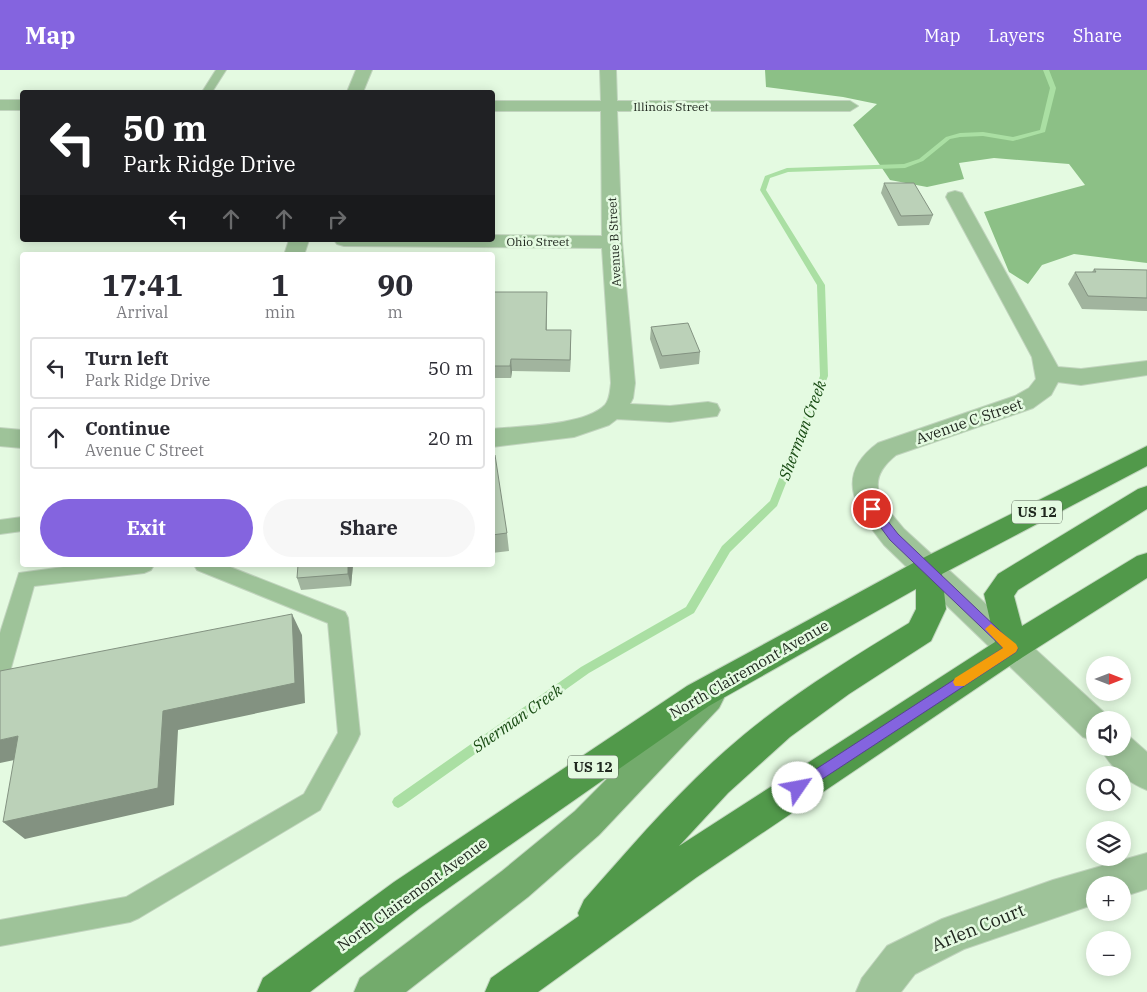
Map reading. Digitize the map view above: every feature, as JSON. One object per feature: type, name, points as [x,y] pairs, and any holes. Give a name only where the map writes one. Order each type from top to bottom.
[{"type":"main road","name":"North Clairemont Avenue","points":[[277,992],[407,895],[698,696],[927,569],[1147,456]]},
{"type":"main road","points":[[1012,648],[998,594],[1008,582],[1147,496]]},
{"type":"main road","points":[[505,992],[684,864],[1012,648],[1147,564]]},
{"type":"main road","points":[[565,949],[687,811],[759,743],[852,676],[920,632],[929,621],[932,610],[927,569]]},
{"type":"main road","points":[[374,992],[515,884],[587,823],[725,681]]},
{"type":"street","points":[[356,90],[364,70]]},
{"type":"street","name":"Avenue B Street","points":[[608,70],[612,242],[623,383],[621,398],[613,411]]},
{"type":"street","points":[[0,105],[20,105]]},
{"type":"street","name":"Illinois Street","points":[[495,106],[850,106]]},
{"type":"street","points":[[955,197],[1043,357],[1048,373],[1080,376],[1147,368]]},
{"type":"street","name":"Ohio Street","points":[[495,241],[612,242]]},
{"type":"street","name":"Avenue C Street","points":[[1048,373],[1046,386],[1038,395],[1024,402],[887,449],[874,457],[866,469],[864,482],[866,495],[872,509],[894,537],[1086,718]]},
{"type":"street","points":[[495,438],[574,428],[600,419],[613,411],[670,414],[708,410]]},
{"type":"street","points":[[0,437],[20,439]]},
{"type":"street","points":[[1127,756],[1147,774]]},
{"type":"street","points":[[1130,876],[1147,871]]},
{"type":"street","name":"Arlen Court","points":[[876,992],[901,960],[956,934],[1086,889]]},
{"type":"lane","points":[[208,90],[221,70]]},
{"type":"lane","points":[[0,527],[20,524]]},
{"type":"lane","points":[[0,668],[4,641],[28,572],[111,567]]},
{"type":"lane","points":[[0,933],[130,909],[312,802],[349,734],[338,618],[209,567]]},
{"type":"green space","points":[[765,70],[1147,70],[1147,263],[1074,254],[1042,265],[1028,284],[1009,272],[984,212],[1085,185],[1069,164],[994,158],[959,163],[964,179],[927,187],[890,180],[853,125],[877,104],[843,97],[766,87]]},
{"type":"building","points":[[884,183],[914,183],[933,215],[901,216]]},
{"type":"building","points":[[1094,269],[1147,270],[1147,298],[1088,296],[1075,272],[1096,272]]},
{"type":"building","points":[[495,292],[547,292],[546,330],[571,330],[570,360],[511,359],[510,366],[495,366]]},
{"type":"building","points":[[688,323],[700,352],[662,356],[651,327]]},
{"type":"building","points":[[495,455],[507,533],[495,535]]},
{"type":"building","points":[[298,567],[348,567],[348,574],[297,578]]},
{"type":"building","points":[[292,614],[295,683],[163,711],[158,788],[3,822],[18,736],[0,740],[0,671]]},
{"type":"waterway","name":"Sherman Creek","points":[[398,802],[585,670],[690,610],[726,549],[774,503],[824,376],[821,285],[763,190],[767,177],[787,170],[905,166],[921,160],[948,138],[960,135],[983,134],[1013,139],[1043,131],[1053,88],[1046,70]]},
{"type":"slow traffic","points":[[960,682],[1012,648],[991,629]]},
{"type":"route","points":[[798,788],[1012,648],[894,537],[872,509]]}]
